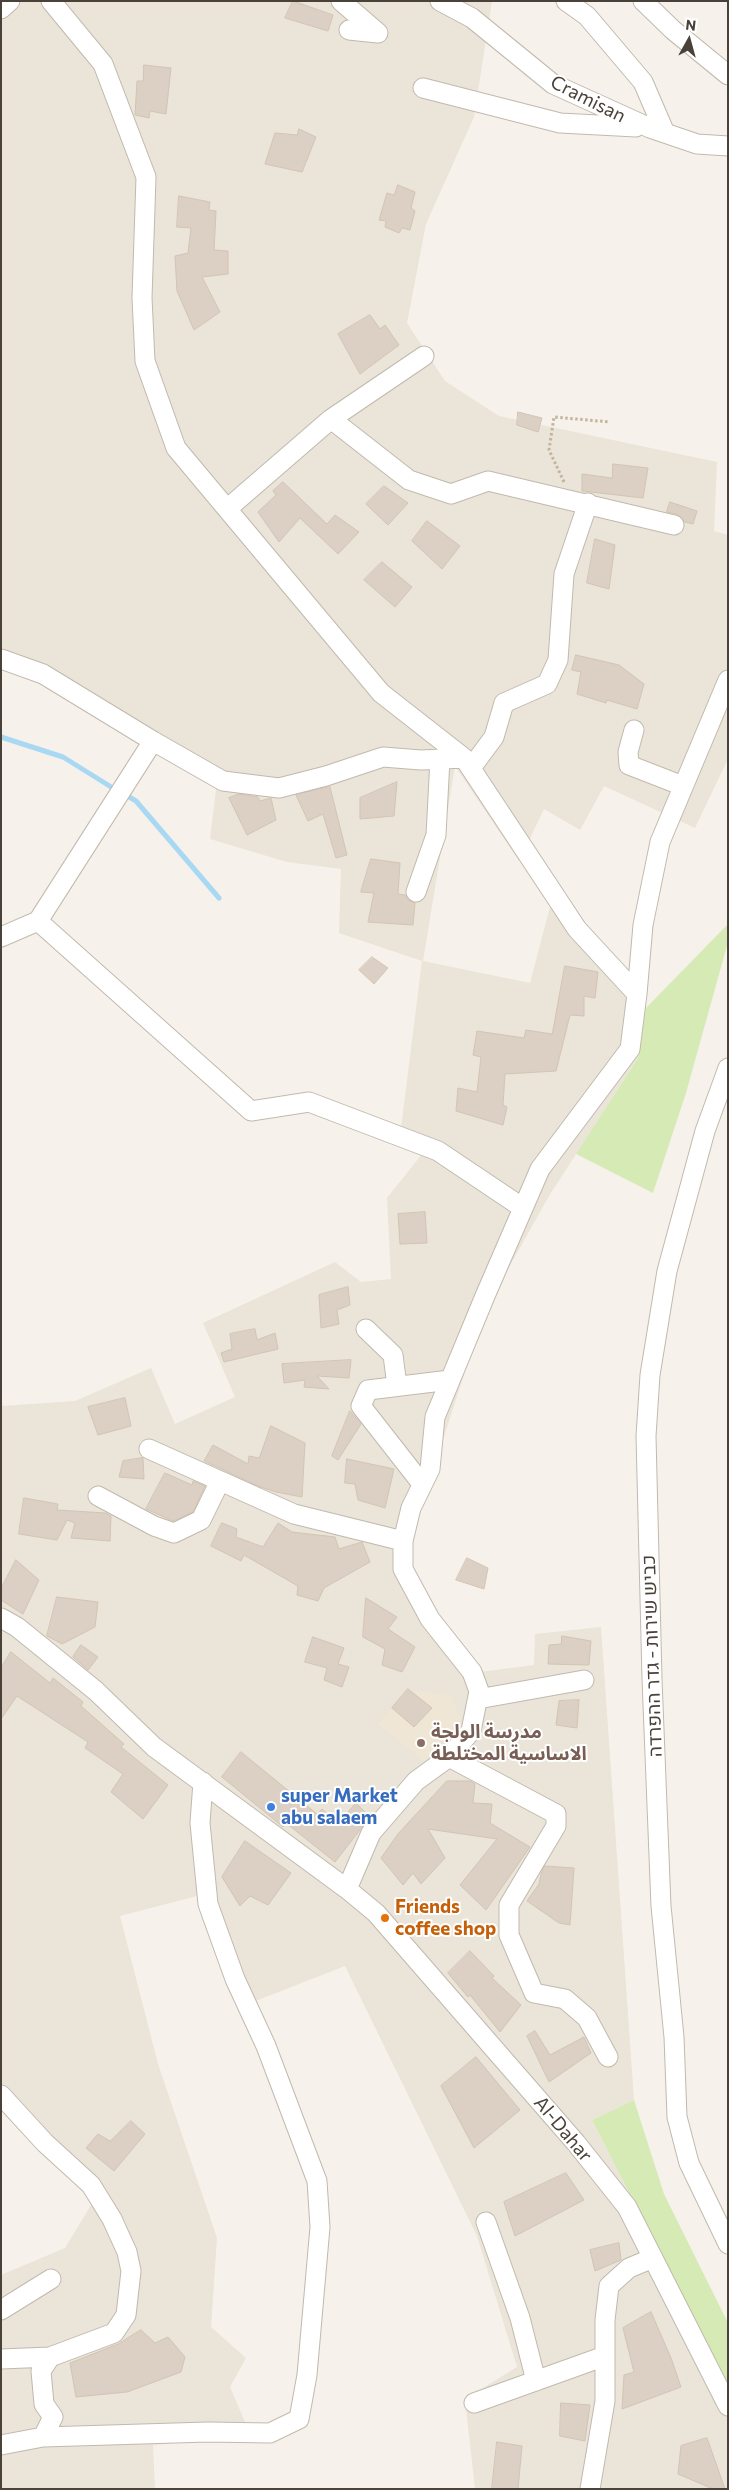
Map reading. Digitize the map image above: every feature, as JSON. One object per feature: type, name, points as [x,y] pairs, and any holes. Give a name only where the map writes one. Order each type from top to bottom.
[{"type":"street","points":[[1,9],[10,1]]},
{"type":"street","points":[[51,1],[103,64],[146,177],[142,298],[145,361],[176,448],[381,693],[468,763],[577,929],[637,994]]},
{"type":"street","points":[[341,1],[378,34],[348,30]]},
{"type":"street","name":"Cramisan","points":[[440,1],[472,18],[553,84],[658,131],[698,144],[728,146]]},
{"type":"street","points":[[423,88],[560,123],[658,131],[643,82],[587,16],[566,1]]},
{"type":"street","points":[[643,1],[673,30],[728,75]]},
{"type":"street","points":[[226,509],[331,419],[424,356]]},
{"type":"street","points":[[331,419],[409,480],[451,494],[488,481],[588,503],[674,525]]},
{"type":"street","points":[[468,763],[494,737],[504,703],[547,684],[558,660],[564,574],[588,503]]},
{"type":"street","points":[[1,658],[43,674],[153,742],[223,781],[280,788],[326,776],[383,757],[440,759],[468,763]]},
{"type":"street","points":[[346,1889],[371,1833],[416,1781],[449,1757],[471,1731],[479,1691],[472,1672],[430,1619],[403,1569],[403,1541],[411,1508],[430,1469],[435,1417],[540,1169],[630,1048],[643,925],[660,842],[728,680]]},
{"type":"street","points":[[634,730],[628,752],[629,765],[683,786]]},
{"type":"street","points":[[1,937],[38,921],[153,742]]},
{"type":"street","points":[[416,892],[436,835],[440,759]]},
{"type":"street","points":[[38,921],[251,1111],[309,1102],[438,1152],[523,1208]]},
{"type":"street","name":"כביש שירות - גדר ההפרדה","points":[[728,1068],[706,1131],[667,1271],[650,1375],[646,1436],[652,1679],[661,1906],[674,2037],[678,2117],[688,2163],[728,2244]]},
{"type":"street","points":[[366,1329],[393,1355],[397,1386]]},
{"type":"street","points":[[422,1484],[361,1406],[368,1390],[450,1380]]},
{"type":"street","points":[[150,1449],[294,1514],[403,1541]]},
{"type":"street","points":[[98,1496],[154,1526],[174,1534],[201,1520],[220,1481]]},
{"type":"street","name":"Al-Dahar","points":[[1,1618],[17,1627],[96,1691],[154,1747],[346,1889],[376,1914],[576,2143],[627,2207],[728,2406]]},
{"type":"street","points":[[478,1699],[584,1680]]},
{"type":"street","points":[[449,1757],[556,1814],[556,1826],[509,1905],[509,1935],[534,1993],[565,1999],[587,2018],[608,2057]]},
{"type":"street","points":[[1,2445],[43,2437],[208,2432],[270,2433],[299,2419],[307,2375],[320,2227],[317,2181],[266,2046],[235,1979],[208,1904],[200,1824],[203,1782]]},
{"type":"street","points":[[1,2095],[45,2143],[92,2185],[115,2227],[126,2252],[131,2271],[126,2315],[114,2333],[50,2357],[1,2359]]},
{"type":"street","points":[[486,2222],[520,2318],[536,2381]]},
{"type":"street","points":[[590,2489],[605,2401],[605,2320],[609,2286],[629,2268],[653,2258]]},
{"type":"street","points":[[1,2310],[51,2279]]},
{"type":"street","points":[[474,2403],[605,2356]]},
{"type":"street","points":[[43,2437],[53,2417],[44,2404],[41,2371],[50,2357]]},
{"type":"path","points":[[568,499],[562,475],[549,450],[554,418],[610,422]]},
{"type":"shaded area","points":[[1,1],[492,1],[474,117],[426,224],[407,323],[445,381],[499,416],[717,462],[714,531],[728,535],[728,759],[695,828],[604,786],[580,830],[544,809],[519,861],[455,766],[423,961],[530,983],[550,907],[646,1008],[638,1058],[549,1196],[485,1310],[402,1566],[479,1672],[534,1665],[535,1634],[601,1627],[634,2100],[592,2120],[728,2387],[728,2489],[475,2489],[465,2399],[517,2367],[477,2236],[345,1966],[248,2004],[201,1895],[120,1916],[158,2064],[217,2238],[211,2327],[246,2358],[230,2387],[251,2436],[153,2445],[155,2489],[1,2489],[1,2275],[65,2248],[91,2205],[68,2155],[1,2089],[1,1406],[75,1401],[151,1368],[175,1424],[235,1397],[203,1323],[335,1262],[361,1282],[391,1279],[387,1198],[430,1144],[401,1128],[422,961],[339,933],[341,869],[287,862],[210,839],[218,773],[1,659]]},
{"type":"shaded area","name":"مدرسة الولجة الاساسية المختلطة","points":[[408,1689],[451,1696],[461,1719],[424,1762],[378,1724]]},
{"type":"green space","points":[[728,924],[728,942],[686,1093],[653,1193],[576,1154],[638,1058],[646,1008]]},
{"type":"green space","points":[[634,2100],[664,2194],[728,2323],[728,2387],[592,2120]]},
{"type":"building","points":[[293,1],[333,15],[328,31],[285,18]]},
{"type":"building","points":[[144,65],[171,68],[166,114],[150,111],[149,118],[135,115],[137,81],[143,81]]},
{"type":"building","points":[[299,129],[316,137],[302,172],[265,164],[275,133],[297,135]]},
{"type":"building","points":[[398,185],[415,192],[411,208],[415,211],[410,230],[402,228],[399,233],[385,227],[386,221],[379,220],[387,193],[394,195]]},
{"type":"building","points":[[179,196],[210,202],[209,210],[216,211],[214,250],[228,251],[228,274],[202,277],[220,312],[194,330],[177,291],[175,256],[188,253],[191,228],[177,227]]},
{"type":"building","points":[[370,315],[380,329],[385,325],[399,345],[360,374],[338,334]]},
{"type":"building","points":[[518,412],[542,418],[538,432],[517,425]]},
{"type":"building","points":[[613,464],[648,468],[643,498],[582,491],[582,474],[612,478]]},
{"type":"building","points":[[283,482],[327,524],[335,515],[359,532],[338,554],[300,518],[279,542],[258,512],[276,495],[273,491]]},
{"type":"building","points":[[384,486],[408,503],[388,525],[366,504]]},
{"type":"building","points":[[670,502],[697,511],[693,524],[685,522],[677,514],[667,512]]},
{"type":"building","points":[[427,521],[460,546],[442,569],[412,541]]},
{"type":"building","points":[[595,539],[615,545],[609,589],[587,583]]},
{"type":"building","points":[[382,562],[412,587],[395,607],[364,580]]},
{"type":"building","points":[[576,655],[619,665],[644,684],[637,709],[607,700],[606,703],[577,694],[581,672],[572,670]]},
{"type":"building","points":[[397,782],[394,816],[360,819],[360,798]]},
{"type":"building","points":[[330,787],[347,855],[336,858],[323,814],[308,821],[296,795]]},
{"type":"building","points":[[239,794],[258,797],[260,801],[271,798],[276,820],[247,835],[229,798]]},
{"type":"building","points":[[371,859],[400,863],[398,894],[405,895],[408,900],[415,903],[413,925],[368,922],[374,893],[361,892]]},
{"type":"building","points":[[372,957],[388,968],[374,984],[359,970]]},
{"type":"building","points":[[565,966],[598,972],[595,998],[584,996],[584,1016],[570,1015],[556,1071],[505,1074],[503,1105],[507,1107],[503,1125],[456,1111],[458,1088],[477,1092],[481,1057],[473,1055],[477,1031],[524,1038],[526,1030],[552,1034]]},
{"type":"building","points":[[425,1212],[427,1243],[400,1244],[398,1214]]},
{"type":"building","points":[[348,1287],[350,1305],[337,1310],[339,1324],[321,1328],[319,1295]]},
{"type":"building","points":[[255,1329],[257,1340],[275,1333],[278,1349],[224,1362],[221,1353],[232,1349],[230,1334]]},
{"type":"building","points":[[351,1360],[349,1378],[317,1376],[329,1389],[304,1387],[305,1380],[284,1383],[282,1364]]},
{"type":"building","points":[[125,1398],[131,1426],[98,1435],[88,1407]]},
{"type":"building","points":[[350,1411],[361,1424],[338,1460],[332,1456]]},
{"type":"building","points":[[271,1426],[305,1443],[302,1497],[258,1486],[204,1461],[213,1445],[248,1464],[249,1456],[259,1458]]},
{"type":"building","points":[[143,1458],[144,1479],[119,1477],[123,1461]]},
{"type":"building","points":[[347,1459],[394,1469],[385,1508],[358,1500],[355,1484],[345,1483]]},
{"type":"building","points":[[165,1473],[192,1485],[193,1481],[205,1486],[193,1512],[173,1521],[146,1509]]},
{"type":"building","points":[[24,1498],[58,1504],[57,1510],[106,1513],[111,1516],[110,1541],[71,1538],[75,1523],[67,1520],[57,1540],[19,1534]]},
{"type":"building","points":[[222,1523],[237,1529],[236,1537],[263,1547],[278,1523],[292,1532],[335,1537],[339,1549],[362,1542],[370,1562],[324,1588],[318,1601],[297,1595],[298,1586],[244,1555],[241,1561],[211,1546]]},
{"type":"building","points":[[467,1558],[488,1568],[484,1589],[456,1580]]},
{"type":"building","points":[[16,1560],[39,1580],[23,1614],[1,1600],[1,1589]]},
{"type":"building","points":[[57,1597],[98,1602],[95,1627],[62,1644],[47,1636]]},
{"type":"building","points":[[366,1598],[397,1617],[388,1629],[415,1647],[402,1672],[382,1665],[385,1649],[363,1637]]},
{"type":"building","points":[[562,1636],[591,1641],[589,1665],[548,1664],[549,1645],[561,1644]]},
{"type":"building","points":[[313,1637],[344,1648],[338,1664],[349,1667],[342,1687],[324,1680],[327,1668],[305,1662]]},
{"type":"building","points":[[81,1645],[98,1657],[88,1670],[73,1657]]},
{"type":"building","points":[[11,1652],[50,1683],[53,1678],[83,1702],[81,1706],[124,1744],[121,1747],[168,1785],[143,1819],[111,1792],[123,1774],[85,1748],[88,1742],[17,1696],[1,1719],[1,1668]]},
{"type":"building","points":[[408,1689],[432,1708],[414,1727],[392,1708]]},
{"type":"building","points":[[579,1700],[577,1728],[556,1725],[559,1701]]},
{"type":"building","points":[[241,1752],[317,1814],[322,1809],[338,1823],[356,1803],[370,1817],[335,1862],[286,1823],[283,1827],[222,1777]]},
{"type":"building","points":[[447,1781],[470,1781],[475,1784],[473,1803],[492,1804],[490,1823],[530,1847],[486,1910],[460,1885],[497,1839],[428,1829],[445,1858],[421,1884],[413,1873],[403,1885],[381,1858],[398,1834]]},
{"type":"building","points":[[245,1841],[291,1873],[268,1905],[250,1896],[240,1906],[222,1877]]},
{"type":"building","points":[[545,1866],[574,1868],[570,1925],[559,1923],[527,1901],[539,1884]]},
{"type":"building","points":[[470,1951],[494,1976],[492,1978],[521,2005],[500,2032],[470,1995],[468,1997],[448,1973]]},
{"type":"building","points":[[535,2031],[550,2055],[584,2037],[591,2053],[549,2082],[527,2036]]},
{"type":"building","points":[[476,2057],[520,2110],[474,2148],[441,2086]]},
{"type":"building","points":[[131,2121],[145,2134],[114,2171],[86,2148],[98,2134],[110,2141]]},
{"type":"building","points":[[566,2173],[584,2200],[515,2236],[504,2202]]},
{"type":"building","points":[[619,2243],[621,2260],[595,2271],[590,2250]]},
{"type":"building","points":[[651,2312],[681,2387],[622,2409],[624,2375],[634,2372],[623,2328]]},
{"type":"building","points":[[141,2330],[155,2343],[168,2337],[185,2357],[181,2372],[127,2392],[76,2397],[70,2363],[118,2344]]},
{"type":"building","points":[[561,2403],[590,2405],[585,2441],[560,2436]]},
{"type":"building","points":[[707,2438],[725,2489],[713,2489],[678,2474],[681,2446]]},
{"type":"building","points":[[497,2442],[522,2446],[518,2489],[492,2489]]},
{"type":"waterway","points":[[1,737],[63,757],[116,790]]},
{"type":"waterway","points":[[124,794],[136,801],[219,898]]},
{"type":"place","name":"مدرسة الولجة الاساسية المختلطة","points":[[421,1743]]},
{"type":"place","name":"super Market abu salaem","points":[[271,1807]]},
{"type":"place","name":"Friends coffee shop","points":[[385,1918]]}]
